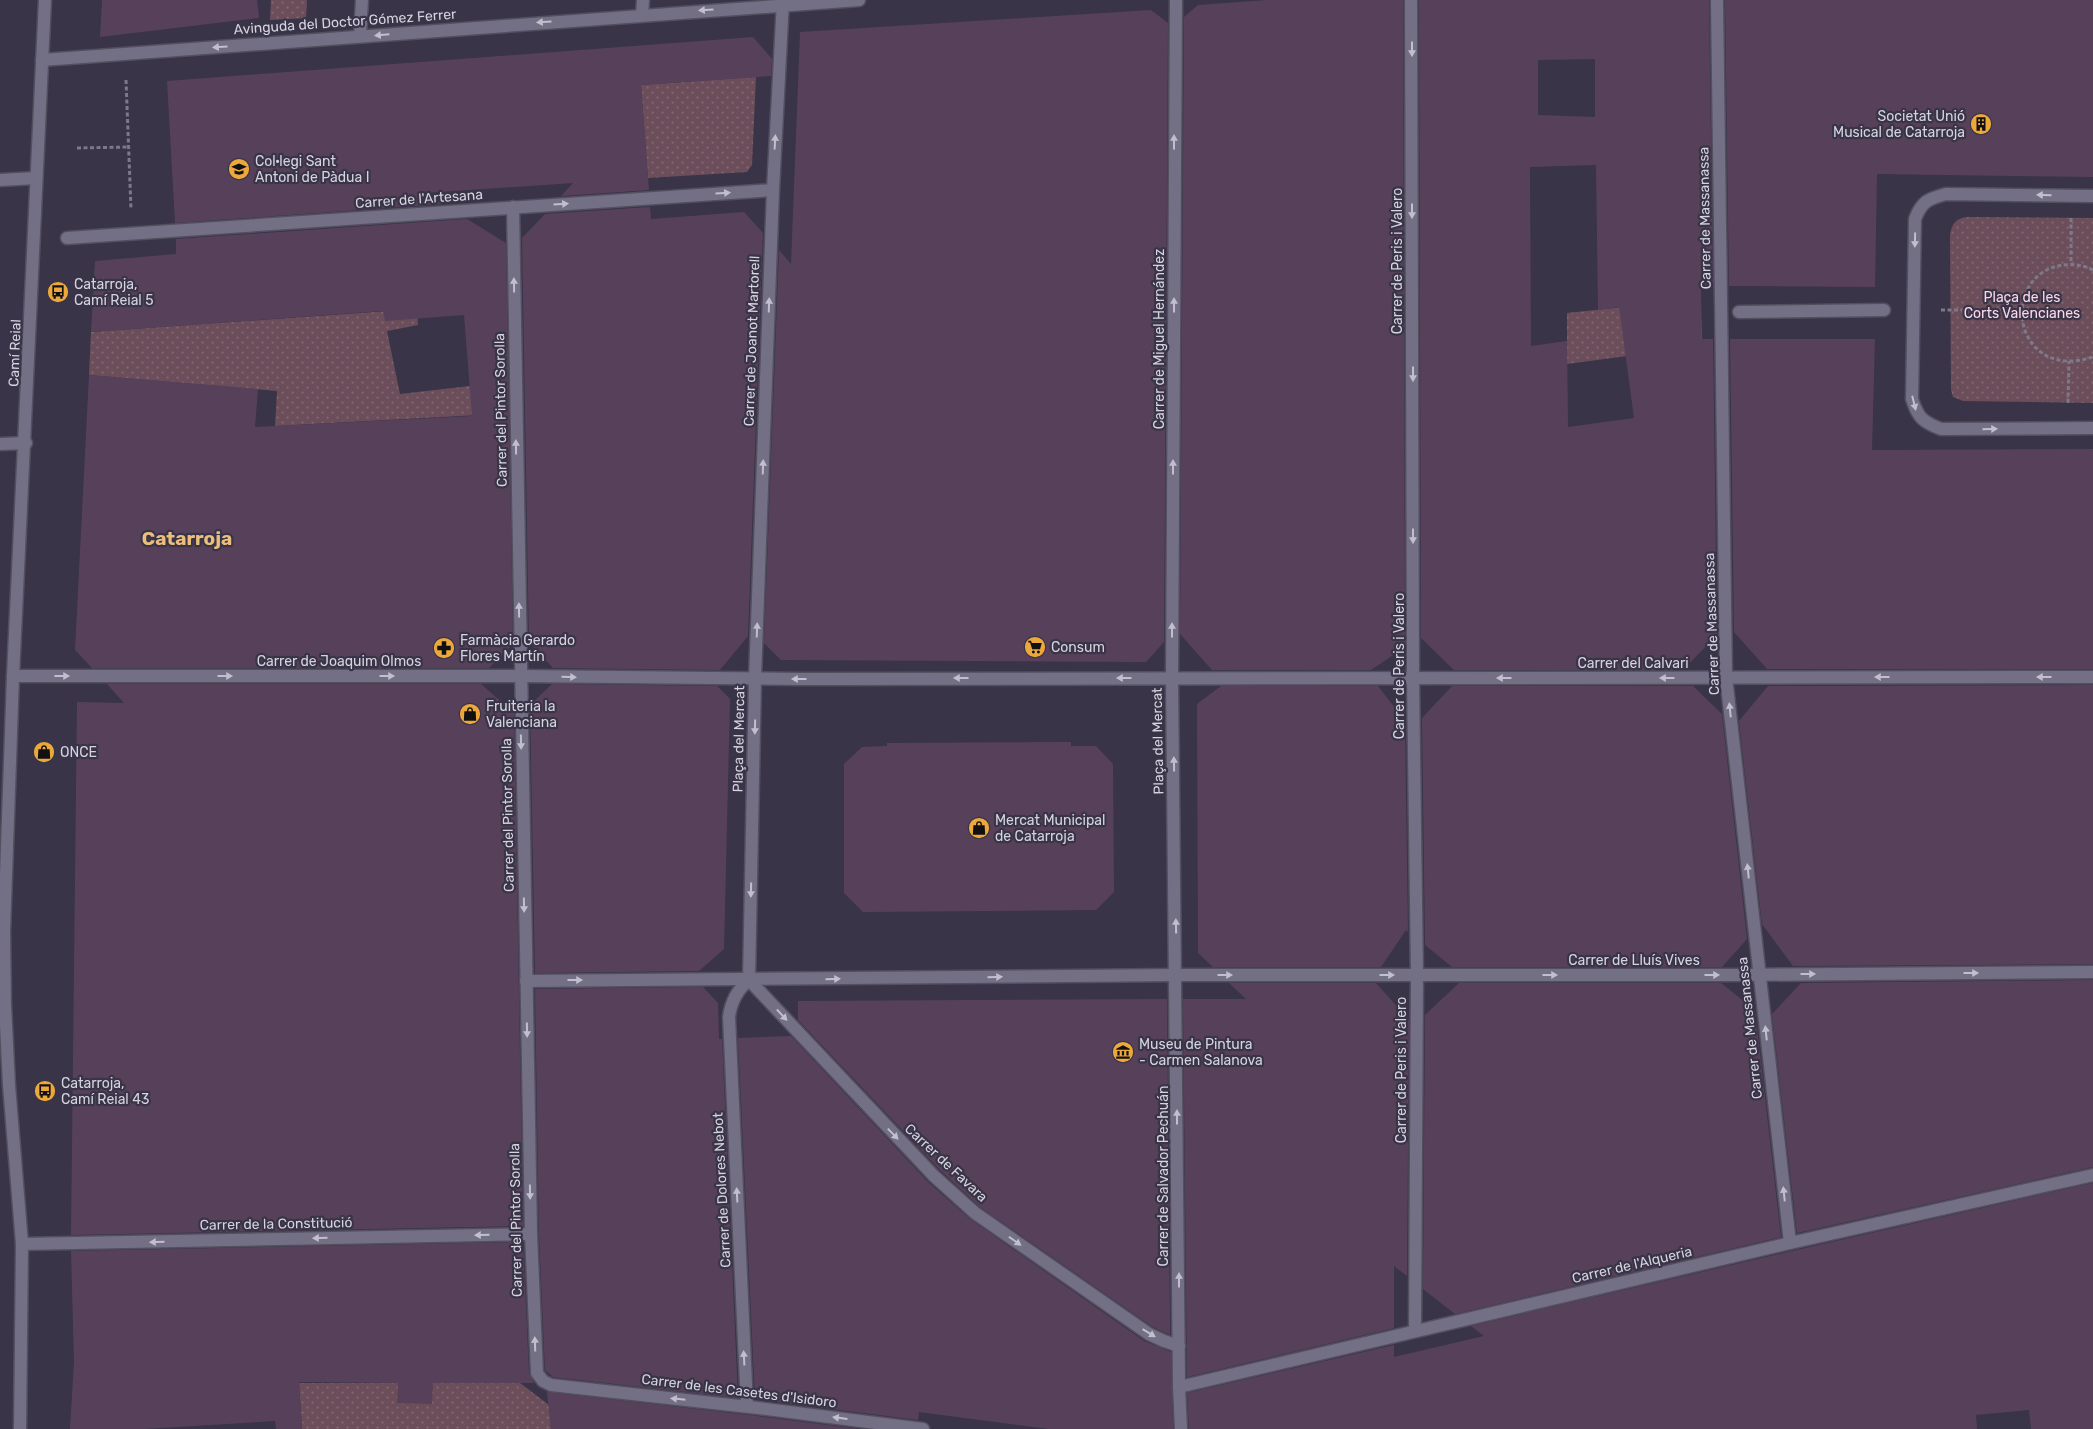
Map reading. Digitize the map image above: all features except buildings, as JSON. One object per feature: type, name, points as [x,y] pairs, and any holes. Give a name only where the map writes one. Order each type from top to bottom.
[{"type":"street","name":"Camí Reial","points":[[20,1429],[22,1244],[2,1005],[14,676],[45,0]]},
{"type":"street","points":[[360,36],[362,0]]},
{"type":"street","points":[[642,15],[643,0]]},
{"type":"street","name":"Avinguda del Doctor Gómez Ferrer","points":[[42,60],[783,3],[859,0]]},
{"type":"street","name":"Carrer de Miguel Hernández","points":[[1172,679],[1176,0]]},
{"type":"street","name":"Carrer de Peris i Valero","points":[[1411,0],[1417,975],[1414,1331]]},
{"type":"street","name":"Carrer de Massanassa","points":[[1717,0],[1726,677],[1790,1243]]},
{"type":"street","name":"Carrer de Joanot Martorell","points":[[755,678],[773,190],[783,3]]},
{"type":"street","points":[[0,180],[36,178]]},
{"type":"street","name":"Carrer de l'Artesana","points":[[67,238],[773,190]]},
{"type":"street","points":[[2093,196],[1946,194],[1930,198],[1919,208],[1915,219],[1912,399],[1916,412],[1925,423],[1941,430],[2093,428]]},
{"type":"street","name":"Carrer del Pintor Sorolla","points":[[512,208],[535,1362],[537,1373],[543,1381],[552,1385]]},
{"type":"street","points":[[1739,312],[1884,310]]},
{"type":"street","points":[[0,444],[26,443]]},
{"type":"street","name":"Carrer de Joaquim Olmos","points":[[14,676],[755,678]]},
{"type":"street","name":"Carrer del Calvari","points":[[1172,679],[2093,677]]},
{"type":"street","name":"Plaça del Mercat","points":[[749,980],[755,678],[1172,679],[1176,975]]},
{"type":"street","name":"Carrer de Lluís Vives","points":[[1176,975],[1760,975],[2093,972]]},
{"type":"street","points":[[526,981],[1176,975]]},
{"type":"street","name":"Carrer de Salvador Pechuán","points":[[1176,975],[1179,1387],[1181,1429]]},
{"type":"street","name":"Carrer de Favara","points":[[749,980],[934,1176],[975,1212],[1149,1334],[1179,1346]]},
{"type":"street","name":"Carrer de Dolores Nebot","points":[[747,1406],[729,1017],[734,998],[740,988],[749,980]]},
{"type":"street","name":"Carrer de l'Alqueria","points":[[1179,1387],[1790,1243],[2093,1175]]},
{"type":"street","name":"Carrer de la Constitució","points":[[22,1244],[531,1234]]},
{"type":"street","name":"Carrer de les Casetes d'Isidoro","points":[[552,1385],[747,1406],[923,1429]]},
{"type":"path","points":[[126,80],[132,213]]},
{"type":"path","points":[[77,148],[129,147]]},
{"type":"path","points":[[2071,213],[2071,264]]},
{"type":"path","points":[[2093,270],[2071,264],[2056,266],[2041,274],[2030,286],[2022,301],[2022,318],[2026,334],[2035,348],[2048,357],[2063,362],[2079,362],[2093,357]]},
{"type":"path","points":[[1941,310],[2022,310]]},
{"type":"path","points":[[2068,410],[2069,362]]},
{"type":"green space","points":[[271,0],[307,0],[306,18],[270,20]]},
{"type":"green space","points":[[756,77],[752,165],[747,172],[648,178],[641,85]]},
{"type":"green space","name":"Plaça de les Corts Valencianes","points":[[1968,217],[2093,218],[2093,403],[1963,401],[1953,397],[1951,390],[1950,235],[1955,222]]},
{"type":"green space","points":[[412,237],[418,325],[387,331],[400,394],[496,383],[497,414],[275,426],[277,391],[89,375],[91,332],[389,311]]},
{"type":"green space","points":[[1701,299],[1702,346],[1567,364],[1567,313]]},
{"type":"green space","points":[[299,1383],[520,1383],[549,1405],[551,1429],[302,1429]]},
{"type":"place","name":"Societat Unió Musical de Catarroja","points":[[1981,124]]},
{"type":"place","name":"Col·legi Sant Antoni de Pàdua I","points":[[239,169]]},
{"type":"place","name":"Catarroja, Camí Reial 5","points":[[58,292]]},
{"type":"place","name":"Consum","points":[[1035,647]]},
{"type":"place","name":"Farmàcia Gerardo Flores Martín","points":[[444,648]]},
{"type":"place","name":"Fruiteria la Valenciana","points":[[470,714]]},
{"type":"place","name":"ONCE","points":[[44,752]]},
{"type":"place","name":"Mercat Municipal de Catarroja","points":[[979,828]]},
{"type":"place","name":"Museu de Pintura - Carmen Salanova","points":[[1123,1052]]},
{"type":"place","name":"Catarroja, Camí Reial 43","points":[[45,1091]]},
{"type":"district","name":"Catarroja","points":[[187,538]]}]
